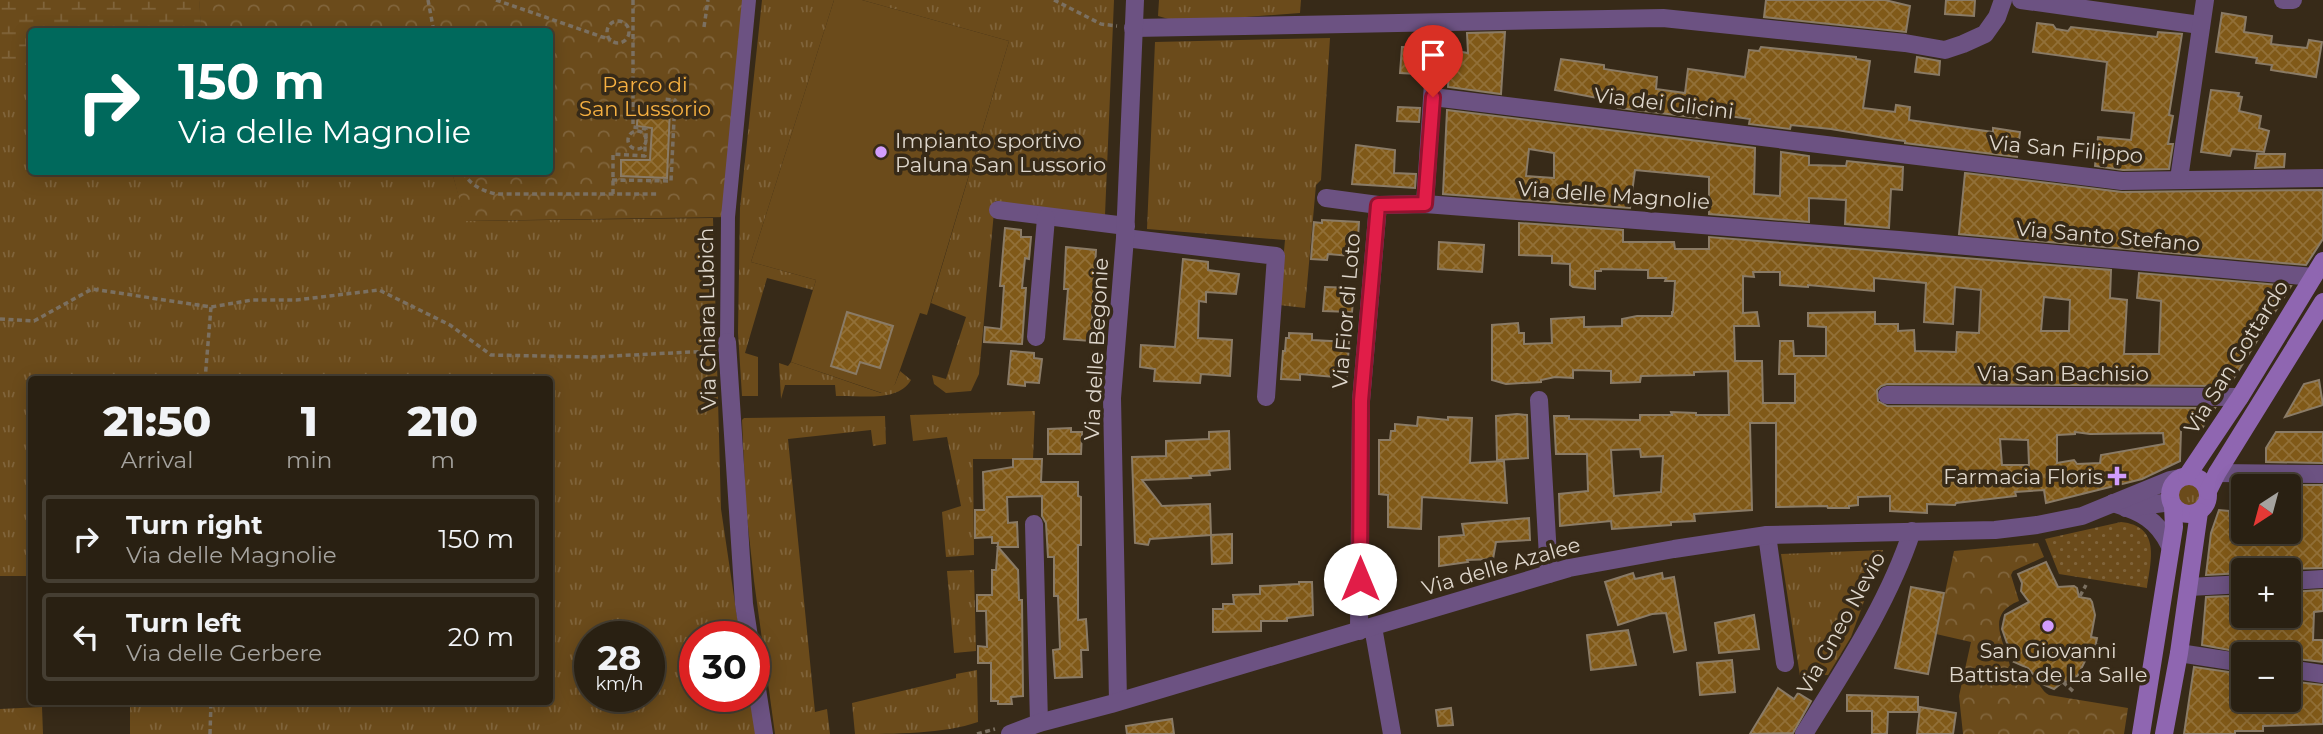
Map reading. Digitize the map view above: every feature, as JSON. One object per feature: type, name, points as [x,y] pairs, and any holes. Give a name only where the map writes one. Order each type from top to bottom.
[{"type":"main road","name":"Via San Gottardo","points":[[2183,477],[2240,397],[2323,261]]},
{"type":"main road","points":[[2172,504],[2182,513],[2193,514],[2206,504],[2208,491],[2217,473],[2323,302]]},
{"type":"main road","points":[[2141,734],[2174,527],[2171,490],[2183,477],[2200,479],[2208,491]]},
{"type":"main road","points":[[2164,734],[2179,653],[2199,512]]},
{"type":"street","name":"Via Chiara Lubich","points":[[747,621],[728,346],[728,217],[749,0]]},
{"type":"street","name":"Via delle Begonie","points":[[1118,701],[1112,398],[1126,232],[1135,0]]},
{"type":"street","points":[[1133,28],[1663,18],[1905,43],[1945,50],[1985,34],[1997,18],[2003,0]]},
{"type":"street","points":[[2021,0],[2100,6],[2200,25]]},
{"type":"street","points":[[2179,179],[2205,0]]},
{"type":"street","points":[[2283,0],[2293,0]]},
{"type":"street","points":[[1425,204],[1437,23]]},
{"type":"street","name":"Via dei Glicini","points":[[1433,97],[1890,153]]},
{"type":"street","name":"Via San Filippo","points":[[1890,153],[2122,181],[2323,178]]},
{"type":"street","name":"Via delle Magnolie","points":[[1326,198],[1378,205],[1425,204],[1899,240]]},
{"type":"street","name":"Via Fior di Loto","points":[[1378,205],[1361,401],[1366,629],[1392,734]]},
{"type":"street","points":[[998,210],[1276,256],[1266,397]]},
{"type":"street","points":[[1036,337],[1046,218]]},
{"type":"street","name":"Via Santo Stefano","points":[[1899,240],[2312,277]]},
{"type":"street","name":"Via San Bachisio","points":[[1887,395],[2240,397]]},
{"type":"street","points":[[1539,400],[1549,574]]},
{"type":"street","points":[[2217,473],[2323,474]]},
{"type":"street","points":[[2120,505],[2170,480],[2183,477]]},
{"type":"street","points":[[2120,505],[2172,504]]},
{"type":"street","points":[[2120,505],[2139,512],[2160,528],[2170,546]]},
{"type":"street","name":"Via delle Azalee","points":[[1010,734],[1039,723],[1569,568],[1674,548],[1767,535],[1995,530],[2082,516],[2120,505]]},
{"type":"street","points":[[1034,524],[1039,723]]},
{"type":"street","name":"Via Gneo Nevio","points":[[1804,734],[1870,624],[1901,565],[1912,531]]},
{"type":"street","points":[[1767,535],[1785,663]]},
{"type":"street","points":[[2301,580],[2323,579]]},
{"type":"street","points":[[2189,587],[2231,585]]},
{"type":"street","points":[[2179,653],[2231,661]]},
{"type":"street","points":[[2301,671],[2323,674]]},
{"type":"street","points":[[761,712],[764,734]]},
{"type":"path","points":[[428,0],[433,28]]},
{"type":"path","points":[[496,0],[617,43],[627,39]]},
{"type":"path","points":[[612,194],[613,154],[645,156],[646,129],[633,127],[634,0]]},
{"type":"path","points":[[704,27],[708,0]]},
{"type":"path","points":[[1054,0],[1101,24],[1133,28]]},
{"type":"path","points":[[611,40],[607,34],[608,27],[617,21],[624,22],[629,28],[627,39]]},
{"type":"path","points":[[627,39],[634,47]]},
{"type":"path","points":[[612,180],[671,181],[675,100],[663,99]]},
{"type":"path","points":[[645,145],[633,149],[628,138],[637,131],[643,133],[646,138]]},
{"type":"path","points":[[465,175],[480,190],[496,194],[659,194]]},
{"type":"path","points":[[0,319],[34,321],[92,289],[211,307],[252,300],[296,300],[379,290],[450,325],[491,355],[593,357],[728,346]]},
{"type":"path","points":[[205,376],[211,307]]},
{"type":"path","points":[[2080,596],[2086,585]]},
{"type":"path","points":[[2095,645],[2108,647]]},
{"type":"path","points":[[2063,682],[2075,693]]},
{"type":"path","points":[[210,734],[211,705]]},
{"type":"green space","points":[[0,0],[199,0],[201,28],[28,28],[28,175],[453,175],[466,221],[713,218],[721,509],[738,621],[679,621],[679,712],[752,712],[756,734],[130,734],[130,705],[553,705],[553,376],[28,376],[28,576],[0,576]]},
{"type":"green space","points":[[0,0],[199,0],[201,27],[28,28],[28,64],[0,70]]},
{"type":"green space","name":"Parco di San Lussorio","points":[[199,0],[749,0],[728,217],[465,221],[453,175],[553,175],[553,28],[201,28]]},
{"type":"green space","points":[[762,0],[834,0],[751,262],[816,280],[813,290],[767,278],[745,353],[758,357],[758,396],[742,396],[738,333],[740,208]]},
{"type":"green space","name":"Impianto sportivo Paluna San Lussorio","points":[[834,0],[862,0],[1009,41],[927,315],[920,313],[895,384],[882,393],[791,362],[816,280],[751,262]]},
{"type":"green space","points":[[862,0],[1114,0],[1105,215],[1049,213],[995,201],[979,374],[971,391],[946,393],[934,384],[932,375],[946,379],[966,317],[931,303],[1009,41]]},
{"type":"green space","points":[[1159,0],[1301,0],[1300,13],[1179,22],[1158,16]]},
{"type":"green space","points":[[1330,38],[1321,180],[1316,185],[1305,308],[1279,305],[1285,240],[1147,229],[1155,42]]},
{"type":"green space","points":[[791,362],[881,393],[895,384],[900,371],[911,380],[897,392],[877,396],[836,396],[835,385],[785,385],[781,399],[779,363],[788,366]]},
{"type":"green space","points":[[1035,411],[1033,459],[973,459],[974,555],[946,557],[942,512],[961,506],[947,437],[913,441],[910,415]]},
{"type":"green space","points":[[885,416],[886,444],[873,446],[871,430],[788,439],[815,712],[827,709],[830,734],[775,734],[770,698],[770,621],[759,621],[746,508],[744,418]]},
{"type":"green space","points":[[2194,476],[2206,485],[2206,503],[2200,511],[2182,513],[2169,495],[2174,483]]},
{"type":"green space","points":[[2121,522],[2134,525],[2148,537],[2151,556],[2147,588],[2059,574],[2045,539]]},
{"type":"green space","points":[[2038,543],[2044,557],[2013,571],[2011,575],[2019,601],[2008,607],[1999,622],[2010,666],[2032,677],[2049,695],[2128,708],[2124,734],[1963,734],[1959,696],[1971,642],[1936,634],[1954,551]]},
{"type":"green space","points":[[1883,550],[1851,637],[1828,675],[1800,676],[1781,554]]},
{"type":"green space","points":[[974,570],[976,651],[954,653],[947,571]]},
{"type":"green space","points":[[977,670],[978,722],[934,731],[855,734],[852,703],[956,678],[956,674]]},
{"type":"green space","points":[[42,707],[43,734],[0,734],[0,709]]},
{"type":"building","points":[[1766,0],[1885,0],[1910,6],[1906,32],[1764,17]]},
{"type":"building","points":[[1946,0],[1975,0],[1974,16],[1945,14]]},
{"type":"building","points":[[2222,13],[2246,17],[2244,32],[2272,36],[2271,44],[2307,48],[2309,40],[2322,42],[2316,77],[2271,70],[2272,65],[2256,63],[2257,58],[2216,52]]},
{"type":"building","points":[[2037,23],[2068,31],[2071,27],[2157,37],[2158,32],[2182,34],[2169,115],[2173,116],[2168,144],[2173,144],[2169,169],[2123,170],[2095,166],[2098,137],[2131,140],[2134,113],[2102,110],[2107,62],[2033,52]]},
{"type":"building","points":[[1505,32],[1501,94],[1448,87],[1450,50],[1468,53],[1467,33]]},
{"type":"building","points":[[1402,47],[1424,48],[1423,68],[1418,74],[1400,73]]},
{"type":"building","points":[[1761,47],[1856,57],[1870,61],[1863,108],[1895,112],[1896,105],[1910,107],[1909,120],[1993,132],[1993,128],[2020,132],[2017,157],[1905,143],[1831,129],[1791,125],[1790,129],[1749,124],[1750,119],[1701,112],[1701,118],[1618,108],[1619,102],[1555,90],[1561,59],[1657,77],[1656,89],[1685,93],[1688,69],[1745,77],[1749,50],[1759,51]]},
{"type":"building","points":[[1917,57],[1940,61],[1939,75],[1915,72]]},
{"type":"building","points":[[2211,90],[2239,93],[2238,96],[2242,97],[2239,111],[2261,116],[2259,128],[2269,131],[2264,152],[2232,149],[2230,156],[2201,152]]},
{"type":"building","points":[[638,104],[670,108],[667,178],[621,176],[621,160],[650,160],[652,128],[637,126]]},
{"type":"building","points":[[1398,107],[1420,108],[1419,122],[1397,121]]},
{"type":"building","points":[[1447,110],[1755,148],[1754,194],[1780,196],[1781,152],[1809,156],[1809,165],[1846,166],[1847,161],[1903,167],[1902,190],[1891,189],[1889,228],[1845,224],[1846,200],[1809,198],[1809,222],[1709,214],[1709,177],[1635,170],[1630,208],[1443,194]],"holes":[[[1529,149],[1554,153],[1554,178],[1526,176]]]},
{"type":"building","points":[[1356,145],[1395,150],[1394,173],[1416,174],[1415,188],[1352,184]]},
{"type":"building","points":[[2257,154],[2285,154],[2284,167],[2255,168]]},
{"type":"building","points":[[1965,173],[2122,192],[2323,190],[2323,239],[2306,265],[1959,234]]},
{"type":"building","points":[[1322,220],[1359,222],[1357,252],[1352,251],[1351,256],[1328,254],[1327,260],[1311,259],[1314,222],[1322,223]]},
{"type":"building","points":[[1519,223],[1623,230],[1623,242],[1674,242],[1675,249],[1709,249],[1709,237],[2111,270],[2110,298],[2127,300],[2124,354],[2159,354],[2161,301],[2137,298],[2139,273],[2291,286],[2229,386],[1887,384],[1877,390],[1878,401],[1887,406],[2215,408],[2201,430],[2181,430],[2180,461],[2142,479],[2046,503],[2044,490],[2015,492],[2016,496],[1955,505],[1927,504],[1927,513],[1890,511],[1890,496],[1858,497],[1858,505],[1849,508],[1776,507],[1776,423],[1750,423],[1752,510],[1694,514],[1695,521],[1671,522],[1671,525],[1612,529],[1611,521],[1560,526],[1559,494],[1588,491],[1587,454],[1556,454],[1554,416],[1569,416],[1569,419],[1640,420],[1640,415],[1672,415],[1671,412],[1729,415],[1728,371],[1641,376],[1640,382],[1611,383],[1611,371],[1573,370],[1573,378],[1555,377],[1541,382],[1506,384],[1492,380],[1492,325],[1518,323],[1519,333],[1524,333],[1524,344],[1552,343],[1551,319],[1584,317],[1584,327],[1622,326],[1622,319],[1672,316],[1673,312],[1675,281],[1648,278],[1648,270],[1601,269],[1595,271],[1595,289],[1573,287],[1570,285],[1570,264],[1552,263],[1552,256],[1519,255]],"holes":[[[1753,272],[1780,272],[1780,285],[1874,291],[1874,278],[1926,283],[1924,322],[1953,324],[1955,287],[1981,290],[1979,333],[1957,332],[1956,352],[1915,351],[1914,330],[1898,331],[1898,324],[1875,324],[1875,312],[1808,313],[1808,326],[1826,327],[1826,356],[1794,356],[1793,341],[1780,341],[1779,374],[1795,374],[1795,403],[1763,403],[1762,361],[1735,361],[1734,326],[1759,326],[1757,312],[1743,313],[1743,276],[1754,277]],[[2044,297],[2070,300],[2069,331],[2041,331]],[[2163,433],[2164,444],[2101,455],[2100,463],[2077,464],[2074,460],[2057,463],[2057,435]],[[2000,439],[2028,440],[2029,465],[2002,465]],[[1640,449],[1641,457],[1663,456],[1661,492],[1614,496],[1611,450]]]},
{"type":"building","points":[[1005,228],[1021,230],[1021,237],[1031,237],[1029,259],[1025,258],[1022,288],[1026,288],[1022,344],[984,342],[985,327],[1001,329],[1004,286],[1000,286]]},
{"type":"building","points":[[1439,242],[1484,245],[1482,272],[1438,269]]},
{"type":"building","points":[[1066,247],[1096,250],[1091,341],[1064,339],[1068,289],[1064,289]]},
{"type":"building","points":[[1183,259],[1208,262],[1208,270],[1239,274],[1236,294],[1206,292],[1206,302],[1199,301],[1198,338],[1232,340],[1230,376],[1201,374],[1200,383],[1154,381],[1155,369],[1140,367],[1141,345],[1175,347]]},
{"type":"building","points":[[1325,287],[1354,288],[1352,312],[1323,311]]},
{"type":"building","points":[[847,312],[893,326],[880,368],[860,362],[856,374],[831,366]]},
{"type":"building","points":[[1289,333],[1312,334],[1312,340],[1349,342],[1347,378],[1300,374],[1300,380],[1281,379],[1283,351]]},
{"type":"building","points":[[1011,351],[1034,353],[1034,358],[1042,359],[1039,383],[1025,382],[1025,386],[1008,384]]},
{"type":"building","points":[[2319,380],[2323,405],[2285,417],[2304,384]]},
{"type":"building","points":[[1527,415],[1528,458],[1497,460],[1496,416]]},
{"type":"building","points":[[1418,417],[1448,420],[1448,417],[1472,418],[1470,463],[1504,461],[1507,503],[1422,497],[1421,529],[1388,527],[1388,495],[1379,494],[1379,440],[1390,440],[1395,424],[1417,426]]},
{"type":"building","points":[[1071,428],[1071,432],[1082,432],[1081,454],[1048,454],[1048,429]]},
{"type":"building","points":[[1229,431],[1230,469],[1209,471],[1210,475],[1190,476],[1191,478],[1142,480],[1162,506],[1210,504],[1211,535],[1150,539],[1148,545],[1135,543],[1132,457],[1166,456],[1166,441],[1209,439],[1209,432]]},
{"type":"building","points":[[2276,432],[2323,432],[2323,463],[2266,462],[2266,448]]},
{"type":"building","points":[[1013,459],[1042,459],[1041,482],[1078,482],[1078,496],[1081,497],[1081,545],[1078,545],[1078,620],[1086,619],[1088,650],[1081,650],[1082,677],[1055,678],[1053,650],[1060,649],[1058,596],[1054,596],[1054,557],[1048,557],[1042,496],[1007,497],[1008,523],[1017,522],[1018,547],[998,547],[1018,570],[1019,600],[1022,600],[1023,696],[1011,697],[1012,704],[998,704],[998,701],[991,701],[991,663],[978,663],[978,646],[987,647],[986,611],[977,611],[977,595],[992,595],[992,570],[996,570],[998,543],[992,543],[992,537],[975,538],[975,510],[984,510],[983,472],[1013,467]]},
{"type":"building","points":[[2301,485],[2323,485],[2323,568],[2301,569],[2301,558],[2231,558],[2231,574],[2206,575],[2211,533],[2219,510],[2229,511],[2231,544],[2301,544]]},
{"type":"building","points":[[1529,518],[1530,540],[1496,542],[1493,559],[1467,560],[1468,562],[1439,566],[1439,537],[1464,535],[1462,524]]},
{"type":"building","points":[[1232,534],[1232,563],[1212,564],[1211,535]]},
{"type":"building","name":"San Giovanni Battista de La Salle","points":[[2046,562],[2058,587],[2074,586],[2079,597],[2090,599],[2095,615],[2091,637],[2097,638],[2094,652],[2090,651],[2078,675],[2071,683],[2064,681],[2054,689],[2042,684],[2028,668],[2014,662],[2019,657],[2007,643],[2002,629],[2005,615],[2029,602],[2021,591],[2022,583],[2018,574]]},
{"type":"building","points":[[1633,573],[1635,579],[1662,573],[1663,579],[1674,577],[1686,650],[1674,652],[1666,613],[1652,614],[1618,625],[1605,582]]},
{"type":"building","points":[[1312,582],[1313,615],[1287,618],[1287,621],[1261,621],[1261,631],[1213,632],[1213,609],[1223,609],[1223,604],[1234,604],[1233,595],[1260,594],[1260,586]]},
{"type":"building","points":[[1911,587],[1944,593],[1928,674],[1895,668]]},
{"type":"building","points":[[2323,590],[2323,611],[2314,612],[2313,640],[2323,640],[2323,662],[2301,659],[2301,642],[2231,642],[2231,650],[2202,645],[2206,597],[2230,596],[2231,628],[2301,628],[2301,591]]},
{"type":"building","points":[[1754,615],[1759,649],[1719,653],[1715,623]]},
{"type":"building","points":[[1628,630],[1636,665],[1591,670],[1587,635]]},
{"type":"building","points":[[1732,660],[1735,692],[1700,695],[1697,663]]},
{"type":"building","points":[[2194,667],[2231,672],[2231,712],[2301,712],[2301,682],[2323,685],[2323,724],[2263,726],[2263,731],[2235,731],[2235,734],[2184,734]]},
{"type":"building","points":[[1778,688],[1794,699],[1798,693],[1811,701],[1793,733],[1750,734]]},
{"type":"building","points":[[1847,695],[1918,697],[1918,712],[1888,712],[1887,734],[1872,734],[1872,711],[1847,711]]},
{"type":"building","points":[[1920,707],[1956,713],[1953,734],[1917,734]]},
{"type":"building","points":[[1451,708],[1453,725],[1438,726],[1436,710]]},
{"type":"building","points":[[1172,719],[1174,734],[1127,734],[1126,726]]},
{"type":"place","name":"Impianto sportivo Paluna San Lussorio","points":[[881,152]]},
{"type":"place","name":"Farmacia Floris","points":[[2117,476]]},
{"type":"place","name":"San Giovanni Battista de La Salle","points":[[2048,626]]},
{"type":"route","points":[[1360,579],[1361,401],[1378,205],[1425,204],[1433,97]]}]
